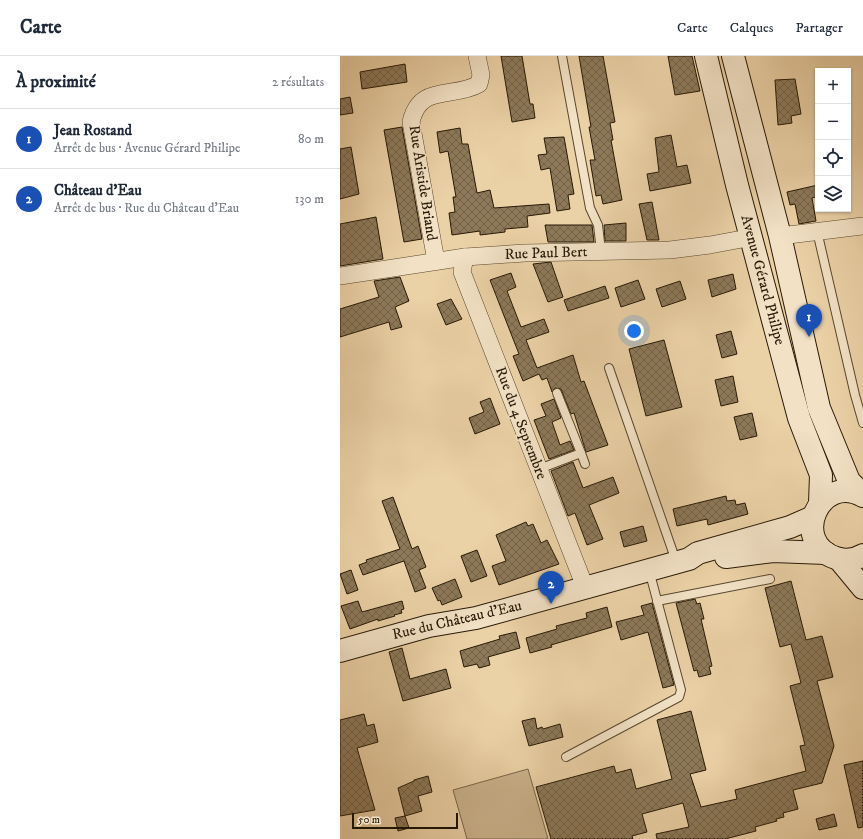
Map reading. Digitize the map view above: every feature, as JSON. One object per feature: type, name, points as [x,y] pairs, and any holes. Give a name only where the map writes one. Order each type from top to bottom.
[{"type":"main road","name":"Avenue Gérard Philipe","points":[[706,56],[737,185],[753,237],[799,418],[821,475],[817,510],[812,525],[814,537],[820,548],[832,556]]},
{"type":"main road","name":"Avenue Gérard Philipe","points":[[733,56],[780,236],[819,408],[849,481],[863,496]]},
{"type":"main road","name":"Rue du Château d'Eau","points":[[340,651],[429,626],[476,618],[682,560],[698,553],[790,527],[817,510],[828,497],[838,493],[848,492],[863,496]]},
{"type":"main road","name":"Rue du Château d'Eau","points":[[682,560],[700,560],[773,551],[832,556],[850,560],[863,555]]},
{"type":"main road","points":[[832,556],[863,588]]},
{"type":"street","name":"Rue Aristide Briand","points":[[436,261],[411,122],[413,113],[424,99],[433,95],[471,88],[479,84],[481,75],[477,56]]},
{"type":"street","points":[[780,236],[863,226]]},
{"type":"street","name":"Rue Paul Bert","points":[[340,276],[464,257],[525,253],[670,250],[710,246],[753,237]]},
{"type":"street","name":"Rue du 4 Septembre","points":[[464,257],[462,272],[586,587]]},
{"type":"lane","points":[[562,56],[590,208],[600,232],[601,251]]},
{"type":"lane","points":[[817,231],[860,402],[863,423]]},
{"type":"lane","points":[[609,368],[682,560]]},
{"type":"lane","points":[[557,393],[585,464]]},
{"type":"lane","points":[[539,469],[581,452]]},
{"type":"lane","points":[[566,757],[679,697],[681,690],[648,569]]},
{"type":"lane","points":[[657,600],[770,578]]},
{"type":"shaded area","points":[[528,769],[548,839],[467,839],[453,790]]},
{"type":"building","points":[[501,56],[522,56],[530,104],[533,104],[535,118],[512,122]]},
{"type":"building","points":[[579,56],[603,56],[615,122],[610,123],[613,140],[611,140],[622,200],[603,204],[601,195],[596,196],[590,160],[595,160],[589,127],[591,127]]},
{"type":"building","points":[[668,56],[692,56],[700,91],[675,95]]},
{"type":"building","points":[[405,64],[407,82],[362,89],[360,72]]},
{"type":"building","points":[[795,79],[801,114],[791,116],[792,123],[778,125],[775,80]]},
{"type":"building","points":[[350,97],[353,113],[340,115],[340,99]]},
{"type":"building","points":[[402,127],[422,239],[404,242],[384,130]]},
{"type":"building","points":[[460,128],[462,144],[468,144],[477,193],[490,190],[494,208],[549,204],[550,213],[527,216],[528,227],[505,229],[505,232],[480,235],[480,231],[452,235],[449,213],[455,212],[453,197],[456,197],[448,151],[440,153],[437,132]]},
{"type":"building","points":[[671,135],[677,167],[687,165],[691,183],[650,191],[647,174],[659,172],[655,138]]},
{"type":"building","points":[[564,137],[574,194],[568,195],[570,209],[557,211],[550,168],[541,170],[538,155],[547,154],[544,138]]},
{"type":"building","points":[[351,147],[359,194],[340,199],[340,149]]},
{"type":"building","points":[[815,186],[815,197],[812,198],[816,221],[799,224],[795,204],[790,205],[787,192]]},
{"type":"building","points":[[652,202],[659,240],[647,240],[639,204]]},
{"type":"building","points":[[376,217],[383,259],[340,266],[340,224]]},
{"type":"building","points":[[626,223],[626,241],[605,241],[604,225]]},
{"type":"building","points":[[545,225],[592,225],[594,242],[548,242]]},
{"type":"building","points":[[551,262],[563,297],[548,302],[533,264]]},
{"type":"building","points":[[511,273],[516,287],[507,291],[521,327],[544,319],[549,332],[526,340],[537,368],[573,355],[581,382],[584,381],[608,445],[586,452],[574,413],[571,414],[561,389],[555,388],[552,392],[547,378],[542,380],[539,374],[523,381],[513,356],[519,354],[490,280]]},
{"type":"building","points":[[733,274],[736,289],[712,297],[708,280]]},
{"type":"building","points":[[400,277],[409,301],[395,307],[402,327],[391,330],[389,322],[340,337],[340,309],[379,297],[374,281]]},
{"type":"building","points":[[638,280],[645,299],[621,307],[615,288]]},
{"type":"building","points":[[680,281],[686,299],[662,307],[656,289]]},
{"type":"building","points":[[605,286],[609,298],[568,311],[564,300]]},
{"type":"building","points":[[451,299],[462,319],[446,325],[437,304]]},
{"type":"building","points":[[731,331],[737,354],[722,358],[716,335]]},
{"type":"building","points":[[664,340],[682,407],[646,416],[629,349]]},
{"type":"building","points":[[733,376],[738,402],[721,406],[715,380]]},
{"type":"building","points":[[490,398],[500,424],[475,434],[469,418],[484,412],[480,402]]},
{"type":"building","points":[[554,399],[561,418],[552,422],[560,445],[570,441],[574,450],[549,459],[534,420],[546,416],[541,404]]},
{"type":"building","points":[[752,413],[757,436],[740,440],[734,417]]},
{"type":"building","points":[[573,462],[583,488],[613,477],[619,493],[589,505],[603,539],[587,545],[575,513],[568,516],[551,471]]},
{"type":"building","points":[[726,496],[727,501],[735,500],[736,505],[745,503],[748,514],[708,525],[707,519],[677,526],[673,509]]},
{"type":"building","points":[[393,497],[412,549],[418,546],[426,567],[419,570],[426,588],[415,592],[404,561],[363,575],[359,565],[367,562],[366,560],[400,549],[382,501]]},
{"type":"building","points":[[526,522],[528,526],[533,524],[541,543],[547,540],[559,564],[499,585],[492,566],[506,561],[496,535]]},
{"type":"building","points":[[643,526],[647,541],[624,547],[620,532]]},
{"type":"building","points":[[477,550],[487,576],[471,582],[461,556]]},
{"type":"building","points":[[351,570],[358,590],[347,594],[340,574]]},
{"type":"building","points":[[455,579],[462,597],[442,605],[440,600],[438,601],[432,588]]},
{"type":"building","points":[[791,581],[806,640],[822,636],[833,677],[817,681],[834,746],[822,783],[793,790],[798,809],[783,813],[784,817],[776,819],[777,821],[755,827],[756,831],[725,839],[657,839],[656,834],[689,827],[683,803],[642,814],[647,832],[632,836],[633,839],[551,839],[536,787],[614,766],[616,773],[631,769],[636,789],[672,779],[657,720],[691,711],[706,770],[690,774],[701,807],[737,799],[735,790],[806,771],[800,746],[805,745],[790,686],[801,683],[791,644],[780,647],[765,588]]},
{"type":"building","points":[[695,599],[697,604],[700,603],[704,619],[701,619],[712,666],[709,667],[711,674],[699,677],[697,670],[694,671],[676,603]]},
{"type":"building","points":[[358,601],[362,612],[402,601],[404,609],[401,610],[402,613],[394,615],[395,616],[378,621],[378,619],[350,629],[341,606]]},
{"type":"building","points":[[652,603],[674,685],[663,688],[648,632],[621,640],[616,622],[644,615],[641,606]]},
{"type":"building","points":[[607,607],[612,627],[551,645],[552,647],[530,653],[526,638],[557,629],[556,626],[587,618],[586,613]]},
{"type":"building","points":[[516,632],[520,648],[488,657],[490,665],[479,668],[477,664],[464,667],[460,651],[500,639],[499,636]]},
{"type":"building","points":[[402,648],[410,679],[446,669],[451,688],[403,701],[389,652]]},
{"type":"building","points":[[364,714],[367,726],[374,724],[378,742],[357,748],[375,810],[340,816],[340,720]]},
{"type":"building","points":[[535,718],[537,729],[542,727],[543,729],[560,724],[563,737],[529,746],[522,721]]},
{"type":"building","points":[[863,761],[863,827],[858,828],[844,765]]},
{"type":"building","points":[[428,776],[432,792],[418,796],[422,811],[405,816],[398,788],[414,780]]},
{"type":"building","points":[[834,814],[837,826],[819,830],[816,819]]},
{"type":"building","points":[[405,816],[409,828],[398,831],[395,818]]},
{"type":"place","name":"Jean Rostand","points":[[809,337]]},
{"type":"place","name":"Château d'Eau","points":[[551,604]]}]
